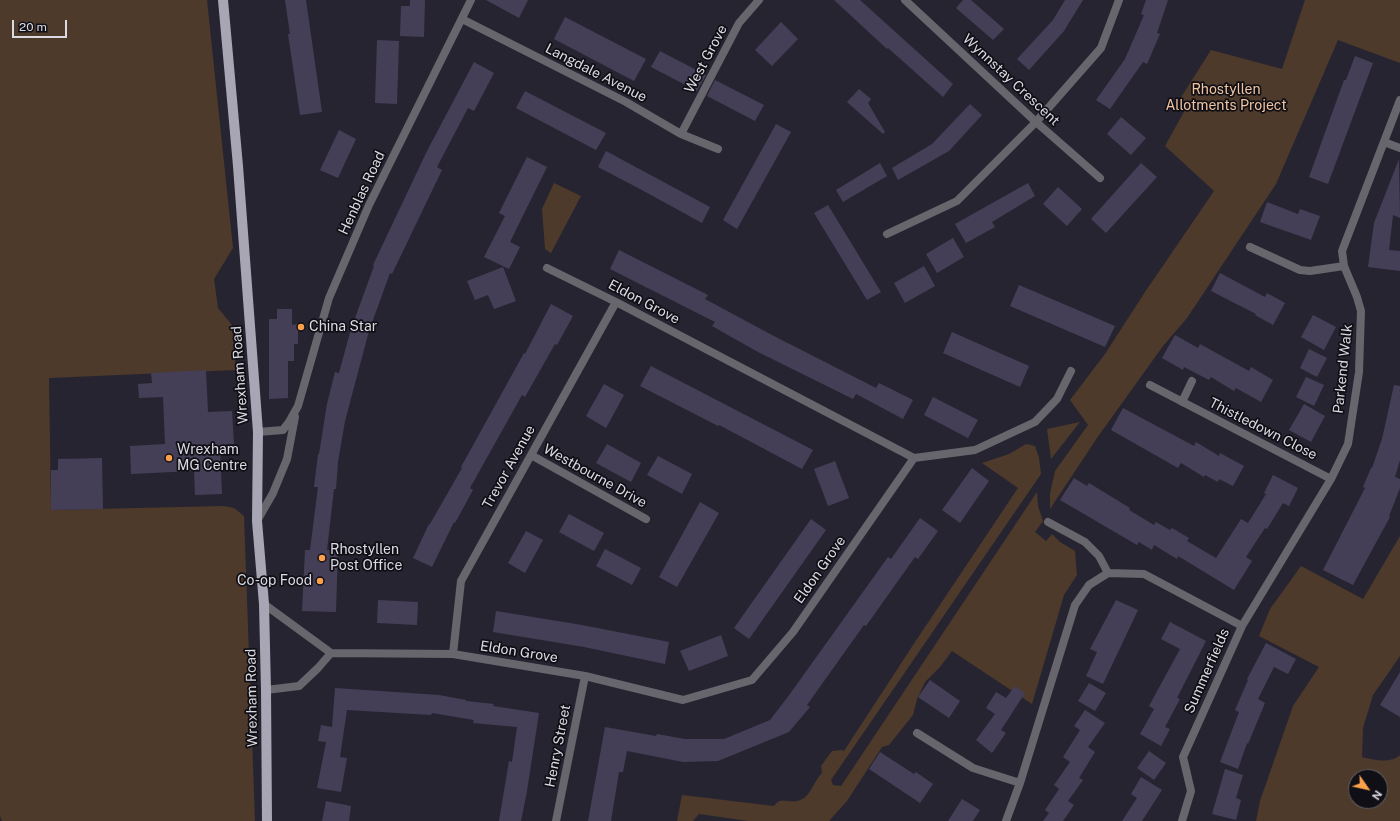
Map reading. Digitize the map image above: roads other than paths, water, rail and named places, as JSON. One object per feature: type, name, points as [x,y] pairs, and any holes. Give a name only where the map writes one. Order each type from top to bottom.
[{"type":"main road","name":"Wrexham Road","points":[[223,0],[238,166],[258,432],[257,521],[264,604],[267,821]]},
{"type":"street","name":"Henblas Road","points":[[257,521],[273,493],[287,459],[298,406],[329,298],[369,205],[471,0]]},
{"type":"street","name":"West Grove","points":[[682,134],[739,23],[759,0]]},
{"type":"street","name":"Wynnstay Crescent","points":[[906,0],[1036,122],[1100,178]]},
{"type":"street","points":[[887,234],[957,201],[1036,122],[1101,48],[1119,0]]},
{"type":"street","name":"Langdale Avenue","points":[[462,20],[626,102],[682,134],[718,149]]},
{"type":"street","name":"Parkend Walk","points":[[1242,626],[1331,479],[1348,444],[1358,372],[1361,311],[1357,297],[1344,266],[1342,251],[1400,100]]},
{"type":"street","points":[[1384,142],[1400,148]]},
{"type":"street","points":[[1250,247],[1300,270],[1310,271],[1344,266]]},
{"type":"street","name":"Eldon Grove","points":[[331,653],[453,654],[585,676],[683,700],[752,680],[793,632],[914,458],[616,302],[547,268]]},
{"type":"street","name":"Trevor Avenue","points":[[453,654],[461,581],[616,302]]},
{"type":"street","points":[[914,458],[975,450],[1035,422],[1057,399],[1071,371]]},
{"type":"street","points":[[1182,402],[1192,381]]},
{"type":"street","name":"Thistledown Close","points":[[1150,385],[1331,479]]},
{"type":"street","name":"Henblas Road","points":[[258,432],[283,430],[298,406]]},
{"type":"street","name":"Westbourne Drive","points":[[531,455],[646,519]]},
{"type":"street","points":[[1006,821],[1020,783],[1075,606],[1089,585],[1108,573],[1099,556],[1085,542],[1048,522]]},
{"type":"street","name":"Summerfields","points":[[1108,573],[1144,574],[1242,626],[1183,757],[1191,790],[1182,821]]},
{"type":"street","points":[[264,604],[331,653],[299,686],[266,690]]},
{"type":"street","name":"Henry Street","points":[[556,821],[585,676]]},
{"type":"street","points":[[917,733],[973,768],[1020,783]]},
{"type":"place","name":"China Star","points":[[301,327]]},
{"type":"place","name":"Wrexham MG Centre","points":[[169,458]]},
{"type":"place","name":"Rhostyllen Post Office","points":[[322,558]]},
{"type":"place","name":"Co-op Food","points":[[320,581]]},
{"type":"park label","name":"Rhostyllen Allotments Project","points":[[1226,98]]}]
